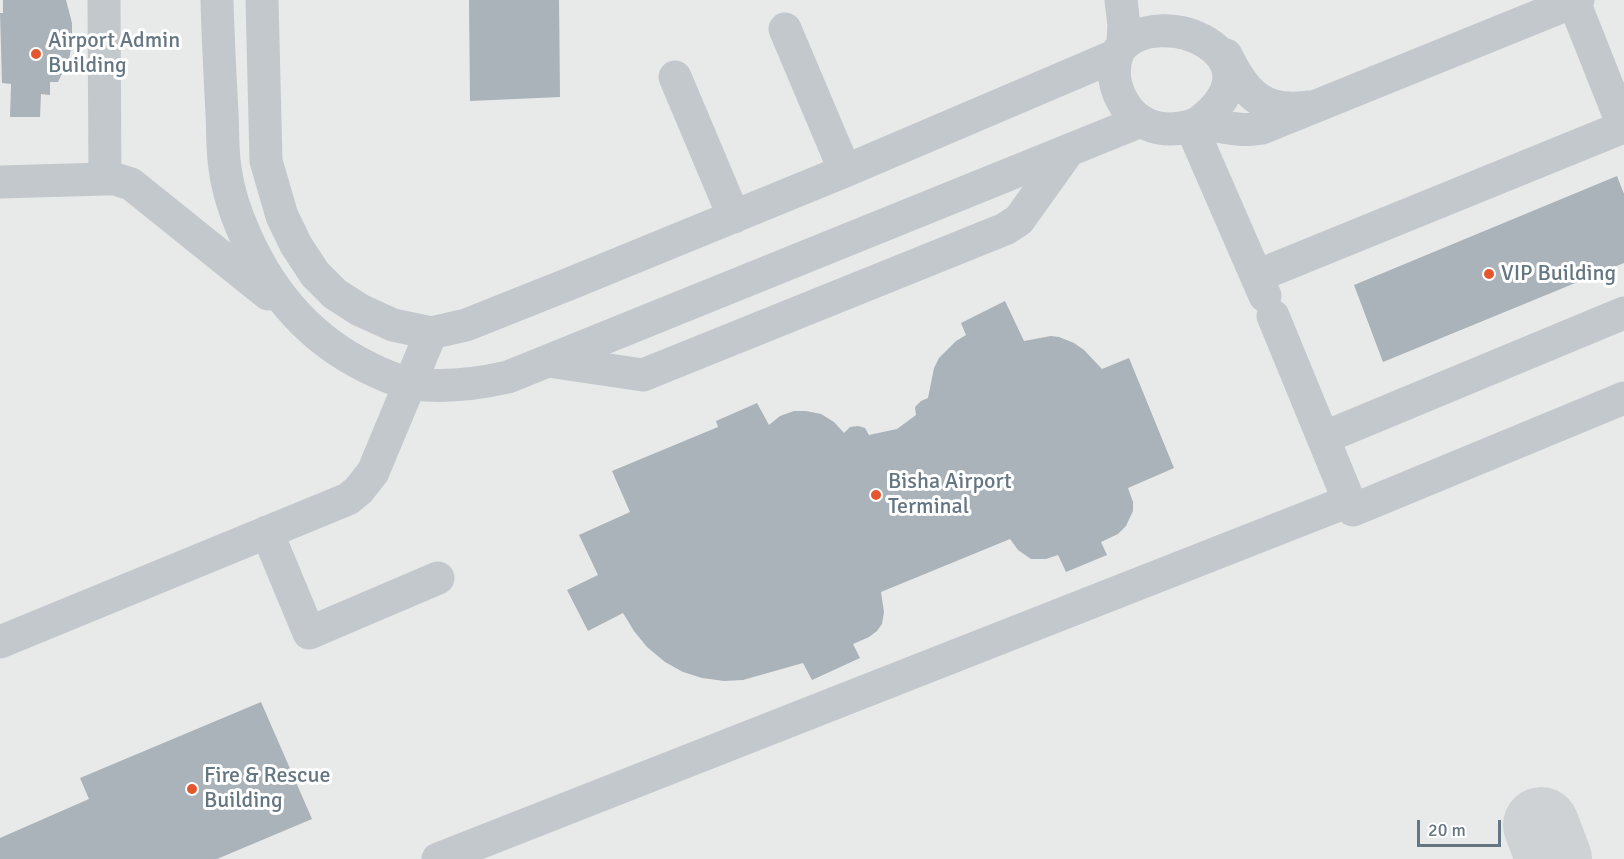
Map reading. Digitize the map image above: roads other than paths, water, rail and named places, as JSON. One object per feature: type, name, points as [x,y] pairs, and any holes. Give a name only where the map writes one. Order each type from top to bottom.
[{"type":"street","points":[[104,0],[105,178]]},
{"type":"street","points":[[217,0],[225,168],[230,193],[237,217],[256,261],[274,291],[297,318]]},
{"type":"street","points":[[262,0],[266,161],[272,189],[296,245],[315,274],[335,294],[360,310],[393,325],[431,333],[466,325],[845,171],[1120,48],[1134,28],[1150,19],[1167,15],[1185,16],[1212,34],[1228,62],[1228,80],[1223,98],[1213,112],[1195,124],[1174,129],[1157,128],[1141,121],[1127,108],[1118,92],[1114,74],[1120,48],[1124,25],[1121,0]]},
{"type":"street","points":[[1175,0],[1212,34],[1244,87],[1258,100],[1287,109],[1318,105]]},
{"type":"street","points":[[1195,124],[1245,131],[1262,128],[1576,1],[1612,64],[1624,128],[1265,297]]},
{"type":"street","points":[[785,28],[845,171]]},
{"type":"street","points":[[675,77],[734,217]]},
{"type":"street","points":[[0,182],[105,178],[123,181],[137,187],[324,342],[381,374],[411,384],[443,386],[478,383],[508,377],[1141,121]]},
{"type":"street","points":[[1195,124],[1353,510],[1624,398]]},
{"type":"street","points":[[548,361],[643,375],[1005,229],[1019,220],[1069,150]]},
{"type":"street","points":[[1323,438],[1624,313]]},
{"type":"street","points":[[0,642],[348,499],[359,490],[373,472],[431,333]]},
{"type":"street","points":[[438,859],[1349,501]]},
{"type":"street","points":[[267,532],[309,633],[438,579]]},
{"type":"place","name":"Airport Admin Building","points":[[36,54]]},
{"type":"place","name":"VIP Building","points":[[1489,274]]},
{"type":"place","name":"Bisha Airport Terminal","points":[[876,495]]},
{"type":"place","name":"Fire & Rescue Building","points":[[192,789]]}]
